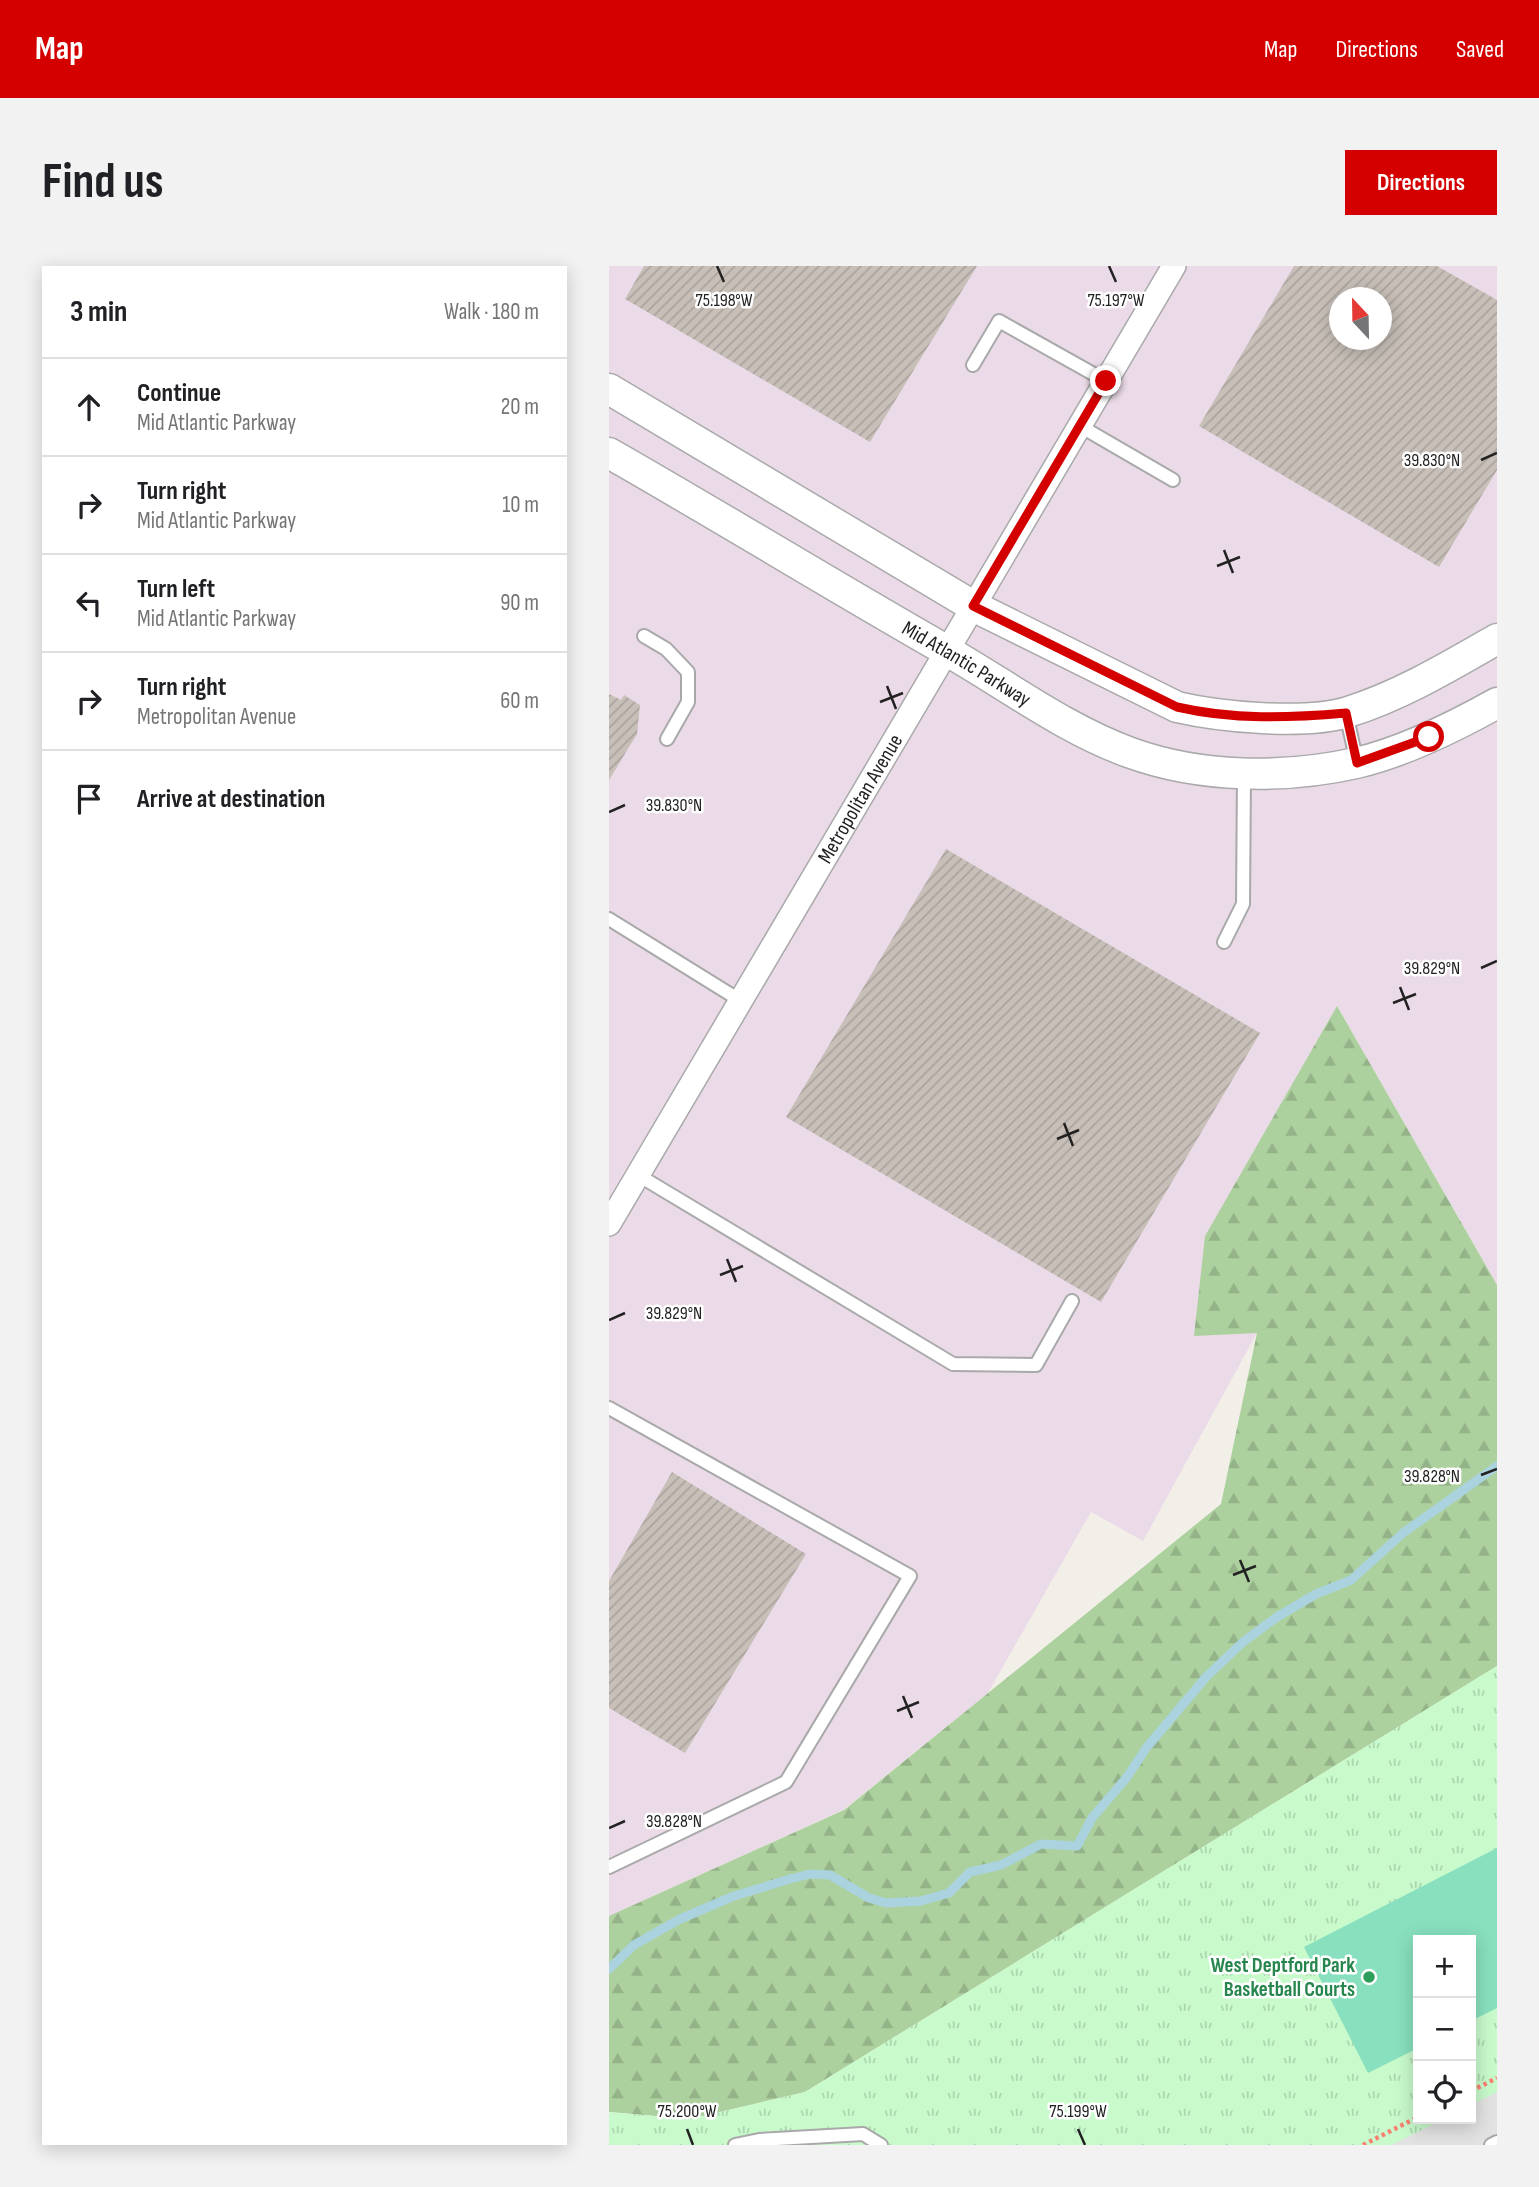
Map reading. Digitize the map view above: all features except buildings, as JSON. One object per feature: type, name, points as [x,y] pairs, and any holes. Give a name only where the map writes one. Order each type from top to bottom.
[{"type":"street","name":"Metropolitan Avenue","points":[[609,1224],[1174,266]]},
{"type":"street","points":[[609,389],[973,606],[1177,707],[1206,714],[1287,718],[1346,713],[1416,683],[1497,639]]},
{"type":"street","name":"Mid Atlantic Parkway","points":[[609,453],[1074,726],[1132,753],[1188,767],[1244,773],[1307,770],[1357,763],[1429,737],[1497,703]]},
{"type":"lane","points":[[973,365],[999,321],[1106,381]]},
{"type":"lane","points":[[1080,426],[1173,480]]},
{"type":"lane","points":[[644,636],[666,649],[688,672],[688,702],[667,739]]},
{"type":"lane","points":[[1346,713],[1357,763]]},
{"type":"lane","points":[[1224,942],[1243,904],[1244,773]]},
{"type":"lane","points":[[609,919],[741,1001]]},
{"type":"lane","points":[[638,1175],[953,1364],[1036,1365],[1072,1301]]},
{"type":"lane","points":[[609,1408],[910,1576],[786,1782],[609,1867]]},
{"type":"lane","points":[[735,2145],[759,2140],[863,2134],[881,2145]]},
{"type":"lane","points":[[1491,2145],[1497,2142]]},
{"type":"path","points":[[1476,2088],[1497,2078]]},
{"type":"path","points":[[1363,2145],[1413,2120]]},
{"type":"shaded area","points":[[609,266],[1497,266],[1497,1285],[1337,1006],[1257,1333],[1143,1541],[1091,1512],[988,1693],[843,1810],[609,1916]]},
{"type":"shaded area","points":[[1497,2092],[1497,2145],[1391,2145],[1434,2124],[1476,2124],[1476,2102]]},
{"type":"green space","points":[[1337,1006],[1497,1285],[1497,1666],[805,2092],[690,2119],[609,2112],[609,1916],[844,1810],[1221,1504],[1257,1333],[1194,1336],[1205,1236]]},
{"type":"green space","points":[[1497,1666],[1497,2145],[609,2145],[609,2112],[690,2119],[805,2092]]},
{"type":"green space","name":"West Deptford Park Basketball Courts","points":[[1497,1848],[1497,2008],[1476,2018],[1476,1935],[1413,1935],[1413,2050],[1368,2073],[1304,1947]]},
{"type":"waterway","points":[[609,1969],[634,1945],[680,1919],[734,1896],[790,1879],[810,1874],[830,1875],[869,1898],[886,1903],[921,1901],[949,1893],[970,1872],[1001,1865],[1041,1844],[1077,1846],[1092,1818],[1127,1777],[1147,1747],[1206,1677],[1243,1642],[1277,1617],[1316,1594],[1351,1580],[1403,1533],[1497,1466]]},
{"type":"place","name":"West Deptford Park Basketball Courts","points":[[1369,1977]]},
{"type":"route","points":[[1106,381],[973,606],[1091,667],[1177,707],[1206,714],[1287,718],[1346,713],[1357,763],[1429,737]]}]
